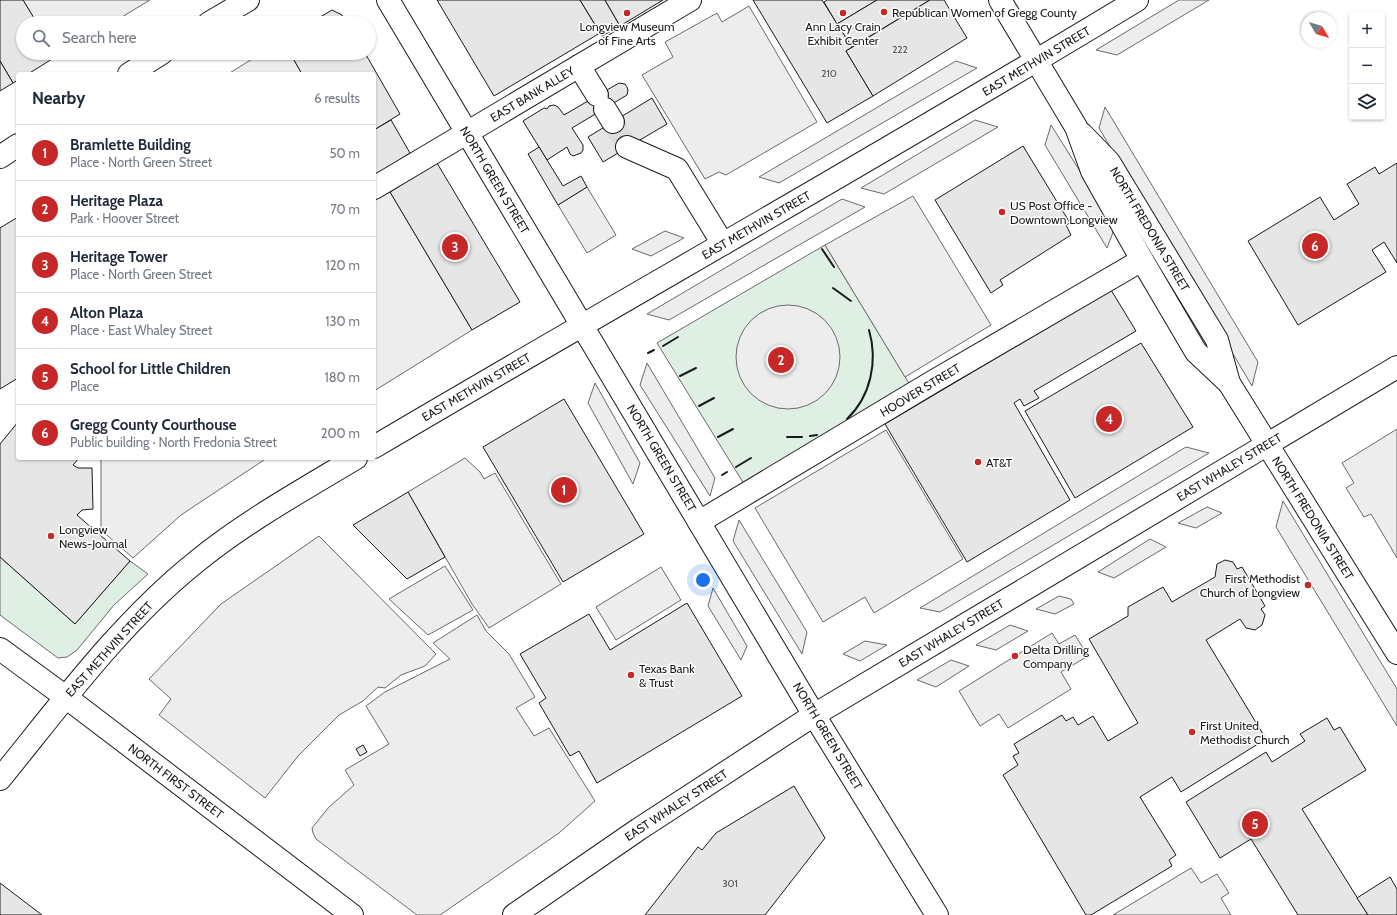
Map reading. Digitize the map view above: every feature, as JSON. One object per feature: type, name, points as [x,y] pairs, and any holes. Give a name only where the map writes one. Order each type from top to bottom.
[{"type":"street","points":[[222,16],[248,0]]},
{"type":"street","name":"NORTH GREEN STREET","points":[[388,0],[814,715],[937,915]]},
{"type":"street","name":"EAST BANK ALLEY","points":[[376,187],[690,0]]},
{"type":"street","name":"NORTH FREDONIA STREET","points":[[1000,0],[1076,127],[1092,172],[1196,352],[1228,383],[1397,653]]},
{"type":"street","name":"EAST METHVIN STREET","points":[[376,446],[1036,61],[1137,0]]},
{"type":"street","points":[[132,72],[151,60]]},
{"type":"street","points":[[579,66],[605,109]]},
{"type":"street","name":"NORTH FREDONIA STREET","points":[[1076,127],[1109,162],[1217,340],[1228,383]]},
{"type":"street","points":[[0,157],[16,146]]},
{"type":"street","points":[[627,147],[677,169],[723,244]]},
{"type":"street","name":"HOOVER STREET","points":[[699,522],[941,377],[1142,260]]},
{"type":"street","name":"EAST WHALEY STREET","points":[[514,915],[639,829],[814,715],[1397,367]]},
{"type":"street","name":"EAST METHVIN STREET","points":[[0,779],[121,633],[141,612],[196,562],[254,520],[353,460]]},
{"type":"street","name":"NORTH FIRST STREET","points":[[0,649],[67,698],[352,915]]},
{"type":"green space","points":[[825,245],[910,385],[744,484],[657,343]]},
{"type":"green space","points":[[0,557],[75,624],[130,561],[148,574],[114,605],[77,650],[67,657],[58,658],[0,615]]},
{"type":"shaded area","points":[[23,0],[150,0],[124,16],[33,16]]},
{"type":"shaded area","points":[[1179,0],[1209,0],[1117,55],[1096,50]]},
{"type":"shaded area","points":[[749,6],[817,122],[726,175],[719,172],[705,179],[642,75],[673,57],[665,42],[717,13],[722,22]]},
{"type":"shaded area","points":[[251,60],[294,60],[301,72],[231,72]]},
{"type":"shaded area","points":[[956,61],[977,68],[779,183],[759,177]]},
{"type":"shaded area","points":[[1105,107],[1258,362],[1252,386],[1099,128]]},
{"type":"shaded area","points":[[975,120],[998,127],[884,194],[861,188]]},
{"type":"shaded area","points":[[1051,125],[1115,227],[1107,248],[1045,145]]},
{"type":"shaded area","points":[[587,187],[616,235],[587,253],[558,205]]},
{"type":"shaded area","points":[[390,192],[472,330],[376,390],[376,200]]},
{"type":"shaded area","points":[[913,196],[991,325],[905,377],[825,245]]},
{"type":"shaded area","points":[[842,199],[865,207],[669,320],[647,314]]},
{"type":"shaded area","points":[[665,231],[684,238],[651,256],[632,249]]},
{"type":"shaded area","points":[[788,305],[808,309],[825,320],[836,337],[840,357],[836,377],[825,394],[808,405],[788,409],[768,405],[751,394],[740,377],[736,357],[740,337],[751,320],[768,309]]},
{"type":"shaded area","points":[[647,363],[715,478],[710,496],[640,385]]},
{"type":"shaded area","points":[[595,383],[640,463],[633,484],[588,403]]},
{"type":"shaded area","points":[[1397,429],[1397,558],[1371,514],[1364,517],[1346,488],[1354,483],[1342,463]]},
{"type":"shaded area","points":[[886,430],[963,559],[874,613],[865,597],[823,622],[755,508]]},
{"type":"shaded area","points":[[1186,447],[1209,453],[940,612],[920,608]]},
{"type":"shaded area","points":[[465,458],[480,472],[484,479],[495,473],[561,584],[489,628],[472,604],[408,492]]},
{"type":"shaded area","points":[[101,460],[264,460],[181,515],[133,558],[101,530]]},
{"type":"shaded area","points":[[1283,501],[1397,689],[1397,726],[1276,527]]},
{"type":"shaded area","points":[[1207,507],[1222,513],[1196,528],[1178,523]]},
{"type":"shaded area","points":[[739,520],[807,632],[802,654],[733,541]]},
{"type":"shaded area","points":[[319,536],[436,654],[425,666],[401,675],[385,688],[378,687],[363,701],[339,715],[298,756],[265,798],[159,715],[171,699],[149,679],[221,604]]},
{"type":"shaded area","points":[[1150,539],[1166,547],[1114,578],[1098,572]]},
{"type":"shaded area","points":[[445,566],[473,610],[428,635],[389,599]]},
{"type":"shaded area","points":[[661,567],[681,600],[616,640],[596,607]]},
{"type":"shaded area","points":[[713,588],[747,646],[741,660],[708,606]]},
{"type":"shaded area","points":[[1059,596],[1071,599],[1074,604],[1055,614],[1036,609]]},
{"type":"shaded area","points":[[477,615],[486,631],[509,654],[535,697],[516,708],[534,736],[549,728],[595,801],[559,833],[440,915],[417,915],[316,839],[312,828],[329,807],[354,785],[345,770],[389,744],[366,706],[385,692],[450,659],[433,643]]},
{"type":"shaded area","points":[[1010,625],[1028,631],[996,650],[976,645]]},
{"type":"shaded area","points":[[1052,633],[1059,644],[1075,635],[1088,656],[1061,672],[1071,689],[1008,728],[999,714],[980,726],[959,691]]},
{"type":"shaded area","points":[[865,641],[887,645],[860,661],[843,654]]},
{"type":"shaded area","points":[[951,660],[969,666],[936,687],[917,680]]},
{"type":"shaded area","points":[[1191,868],[1201,883],[1217,874],[1229,893],[1221,898],[1231,915],[1113,915]]},
{"type":"building","points":[[0,0],[23,0],[33,16],[16,16],[16,60],[51,60],[31,72],[16,72],[16,81],[13,83],[0,61]]},
{"type":"building","points":[[437,0],[580,0],[600,33],[494,96]]},
{"type":"building","points":[[580,0],[605,0],[620,26],[602,36]]},
{"type":"building","name":"Longview Museum of Fine Arts","points":[[605,0],[663,0],[620,26]]},
{"type":"building","points":[[753,0],[822,0],[852,47],[846,51],[873,96],[827,123]]},
{"type":"building","name":"Ann Lacy Crain Exhibit Center","points":[[827,0],[877,0],[837,24],[824,2]]},
{"type":"building","name":"Republican Women of Gregg County","points":[[877,0],[930,0],[852,47],[837,24]]},
{"type":"building","points":[[930,0],[944,0],[967,38],[873,96],[846,51]]},
{"type":"building","points":[[332,10],[343,16],[322,16]]},
{"type":"building","points":[[294,60],[369,60],[376,72],[301,72]]},
{"type":"building","points":[[0,61],[13,83],[0,91]]},
{"type":"building","points":[[376,72],[400,114],[376,129]]},
{"type":"building","points":[[619,83],[625,84],[627,87],[627,95],[572,128],[583,145],[583,150],[581,153],[573,156],[570,154],[567,147],[547,160],[523,121],[544,108],[547,109],[549,106],[554,105],[558,107],[564,115]]},
{"type":"building","points":[[652,98],[667,124],[603,162],[588,137]]},
{"type":"building","points":[[391,120],[410,153],[376,175],[376,129]]},
{"type":"building","name":"US Post Office - Downtown Longview","points":[[1023,146],[1070,223],[1066,225],[1071,235],[1000,280],[1003,285],[991,293],[935,200]]},
{"type":"building","points":[[539,147],[563,186],[581,176],[587,187],[558,205],[528,154]]},
{"type":"building","points":[[437,163],[520,302],[472,330],[390,192]]},
{"type":"building","points":[[1397,163],[1397,263],[1384,242],[1372,250],[1386,272],[1298,325],[1248,241],[1320,197],[1334,220],[1359,204],[1347,184],[1375,167],[1379,174]]},
{"type":"building","points":[[16,218],[16,379],[0,389],[0,228]]},
{"type":"building","name":"AT&T","points":[[1111,290],[1136,331],[1034,391],[1039,398],[1024,406],[1020,399],[1014,403],[1070,500],[967,562],[885,424]]},
{"type":"building","points":[[1141,343],[1193,427],[1075,498],[1025,411]]},
{"type":"building","points":[[564,399],[644,534],[563,582],[483,447]]},
{"type":"building","name":"Longview News-Journal","points":[[16,424],[16,460],[77,460],[73,465],[78,468],[92,468],[93,509],[82,510],[77,515],[130,561],[75,624],[0,557],[0,444]]},
{"type":"building","points":[[408,492],[445,557],[407,579],[353,525]]},
{"type":"building","name":"First United Methodist Church","points":[[1225,560],[1233,562],[1237,569],[1242,567],[1265,606],[1261,609],[1265,615],[1262,625],[1255,630],[1246,628],[1240,619],[1206,640],[1266,739],[1181,792],[1172,777],[1140,797],[1176,855],[1169,860],[1172,866],[1091,915],[1086,915],[1003,775],[1018,765],[1013,756],[1019,753],[1014,744],[1062,715],[1066,721],[1073,717],[1078,725],[1093,716],[1108,741],[1138,723],[1089,639],[1128,616],[1128,607],[1163,587],[1172,602],[1215,577],[1217,564]]},
{"type":"building","name":"Texas Bank & Trust","points":[[687,603],[742,696],[597,783],[579,751],[570,756],[539,703],[546,698],[520,654],[589,614],[610,650]]},
{"type":"building","points":[[1327,718],[1334,730],[1340,727],[1366,770],[1302,809],[1368,915],[1298,915],[1251,839],[1220,858],[1186,802],[1266,752],[1272,762],[1305,741],[1300,734]]},
{"type":"building","points":[[363,745],[367,752],[360,756],[356,749]]},
{"type":"building","points":[[794,786],[825,838],[765,915],[645,915],[698,847],[702,850],[716,833]]},
{"type":"building","points":[[1390,877],[1397,889],[1397,915],[1368,915],[1357,898]]},
{"type":"building","points":[[0,883],[42,915],[0,915]]},
{"type":"tunnel","points":[[613,122],[627,147]]},
{"type":"wall","points":[[822,249],[834,267]]},
{"type":"wall","points":[[833,288],[851,301]]},
{"type":"wall","points":[[847,419],[862,400],[870,378],[873,354],[869,330]]},
{"type":"wall","points":[[663,346],[678,337]]},
{"type":"wall","points":[[648,353],[654,350]]},
{"type":"wall","points":[[680,376],[696,368]]},
{"type":"wall","points":[[699,406],[714,398]]},
{"type":"wall","points":[[718,437],[733,429]]},
{"type":"wall","points":[[810,436],[817,435]]},
{"type":"wall","points":[[787,437],[802,437]]},
{"type":"wall","points":[[736,467],[751,458]]},
{"type":"wall","points":[[722,475],[727,472]]},
{"type":"place","name":"Republican Women of Gregg County","points":[[884,12]]},
{"type":"place","name":"Longview Museum of Fine Arts","points":[[627,13]]},
{"type":"place","name":"Ann Lacy Crain Exhibit Center","points":[[843,13]]},
{"type":"place","name":"US Post Office - Downtown Longview","points":[[1002,212]]},
{"type":"place","name":"Gregg County Courthouse","points":[[1315,246]]},
{"type":"place","name":"Heritage Tower","points":[[455,247]]},
{"type":"place","name":"Heritage Plaza","points":[[781,360]]},
{"type":"place","name":"Alton Plaza","points":[[1109,419]]},
{"type":"place","name":"AT&T","points":[[978,462]]},
{"type":"place","name":"Bramlette Building","points":[[564,490]]},
{"type":"place","name":"Longview News-Journal","points":[[51,536]]},
{"type":"place","name":"First Methodist Church of Longview","points":[[1308,585]]},
{"type":"place","name":"Delta Drilling Company","points":[[1015,656]]},
{"type":"place","name":"Texas Bank & Trust","points":[[631,675]]},
{"type":"place","name":"First United Methodist Church","points":[[1192,732]]},
{"type":"place","name":"School for Little Children","points":[[1255,824]]}]
